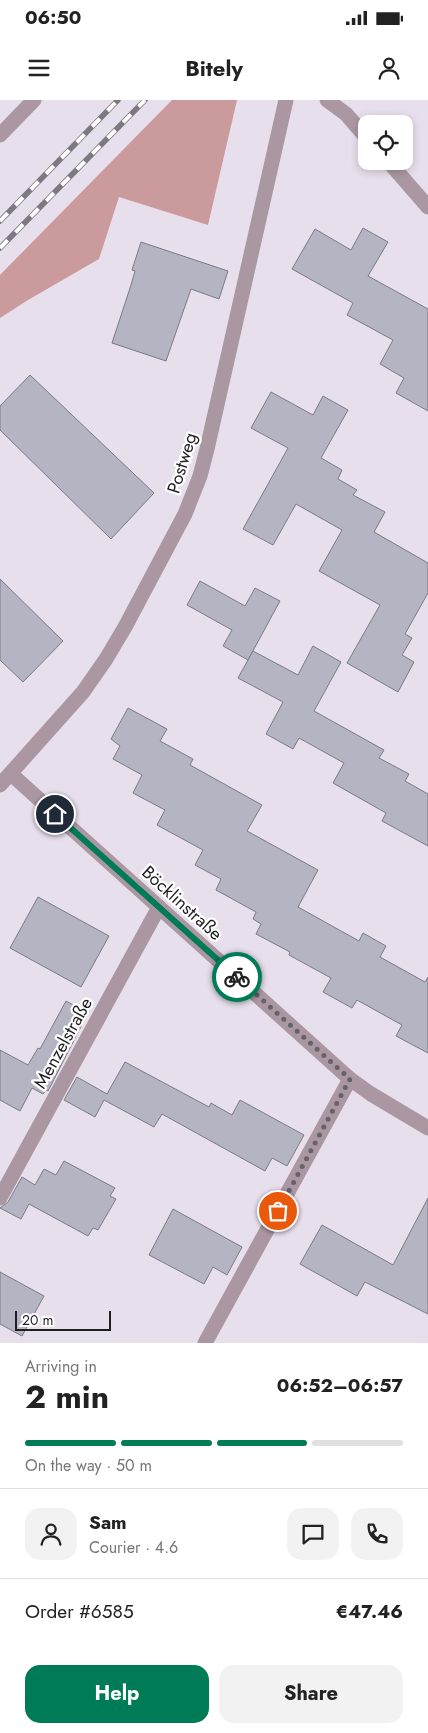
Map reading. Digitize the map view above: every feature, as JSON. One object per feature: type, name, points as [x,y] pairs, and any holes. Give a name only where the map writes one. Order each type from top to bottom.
[{"type":"street","points":[[0,135],[34,100]]},
{"type":"street","name":"Postweg","points":[[0,785],[82,692],[106,658],[126,627],[194,493],[207,449],[286,100]]},
{"type":"street","points":[[327,100],[346,114],[358,127]]},
{"type":"street","points":[[396,170],[428,207]]},
{"type":"street","name":"Böcklinstraße","points":[[10,774],[350,1079],[371,1094],[428,1128]]},
{"type":"street","name":"Menzelstraße","points":[[0,1198],[159,907]]},
{"type":"street","points":[[204,1343],[350,1079]]},
{"type":"shaded area","points":[[172,100],[237,100],[208,225],[119,197],[99,259],[0,318],[0,275]]},
{"type":"building","points":[[363,228],[388,242],[368,276],[428,309],[428,411],[396,393],[404,378],[380,364],[393,340],[347,315],[353,303],[292,269],[315,229],[351,250]]},
{"type":"building","points":[[141,242],[228,271],[219,299],[191,289],[166,361],[112,343],[131,285],[135,271],[132,270]]},
{"type":"building","points":[[30,375],[154,493],[111,539],[0,430],[0,406]]},
{"type":"building","points":[[271,392],[313,415],[323,396],[348,410],[321,458],[342,470],[338,479],[357,490],[353,495],[385,512],[374,532],[428,563],[428,593],[405,634],[412,638],[402,655],[414,662],[398,692],[347,663],[380,605],[319,571],[342,530],[296,504],[273,545],[243,529],[288,448],[251,428]]},
{"type":"building","points":[[0,579],[63,641],[23,682],[0,660]]},
{"type":"building","points":[[200,581],[245,606],[255,588],[280,601],[248,660],[223,646],[232,630],[187,605]]},
{"type":"building","points":[[313,646],[341,662],[314,711],[384,750],[379,758],[409,774],[405,781],[428,794],[428,846],[382,821],[386,813],[333,783],[344,763],[299,738],[293,749],[266,734],[283,702],[238,678],[253,651],[298,675]]},
{"type":"building","points":[[128,708],[167,729],[160,741],[193,759],[190,765],[262,805],[247,831],[318,870],[298,907],[359,941],[363,933],[386,946],[380,957],[425,982],[428,977],[428,1053],[396,1036],[402,1025],[357,1000],[352,1008],[323,992],[331,978],[289,955],[290,952],[256,934],[261,924],[253,919],[256,912],[216,890],[221,879],[195,865],[203,850],[157,825],[165,810],[133,793],[142,775],[113,759],[120,746],[111,739]]},
{"type":"building","points":[[38,897],[109,936],[81,987],[10,948]]},
{"type":"building","points":[[66,1001],[88,1013],[48,1091],[46,1090],[43,1094],[32,1088],[20,1111],[0,1100],[0,1050],[28,1065],[38,1048],[40,1049]]},
{"type":"building","points":[[125,1062],[209,1107],[211,1103],[232,1115],[240,1100],[304,1135],[287,1166],[272,1158],[265,1171],[162,1114],[154,1127],[104,1100],[95,1117],[64,1100],[77,1077],[107,1094]]},
{"type":"building","points":[[64,1161],[115,1188],[110,1196],[116,1199],[98,1230],[93,1228],[88,1236],[29,1204],[21,1219],[0,1208],[8,1202],[22,1177],[35,1185],[44,1169],[56,1175]]},
{"type":"building","points":[[428,1198],[428,1314],[365,1282],[357,1296],[300,1264],[322,1225],[393,1265]]},
{"type":"building","points":[[173,1209],[242,1247],[227,1275],[213,1267],[204,1284],[149,1255]]},
{"type":"building","points":[[0,1272],[44,1296],[22,1336],[0,1324]]},
{"type":"railway","points":[[0,221],[118,100]]},
{"type":"railway","points":[[0,248],[145,100]]},
{"type":"way so far","points":[[237,977],[350,1079],[278,1211]]},
{"type":"route","points":[[55,814],[237,977]]}]
